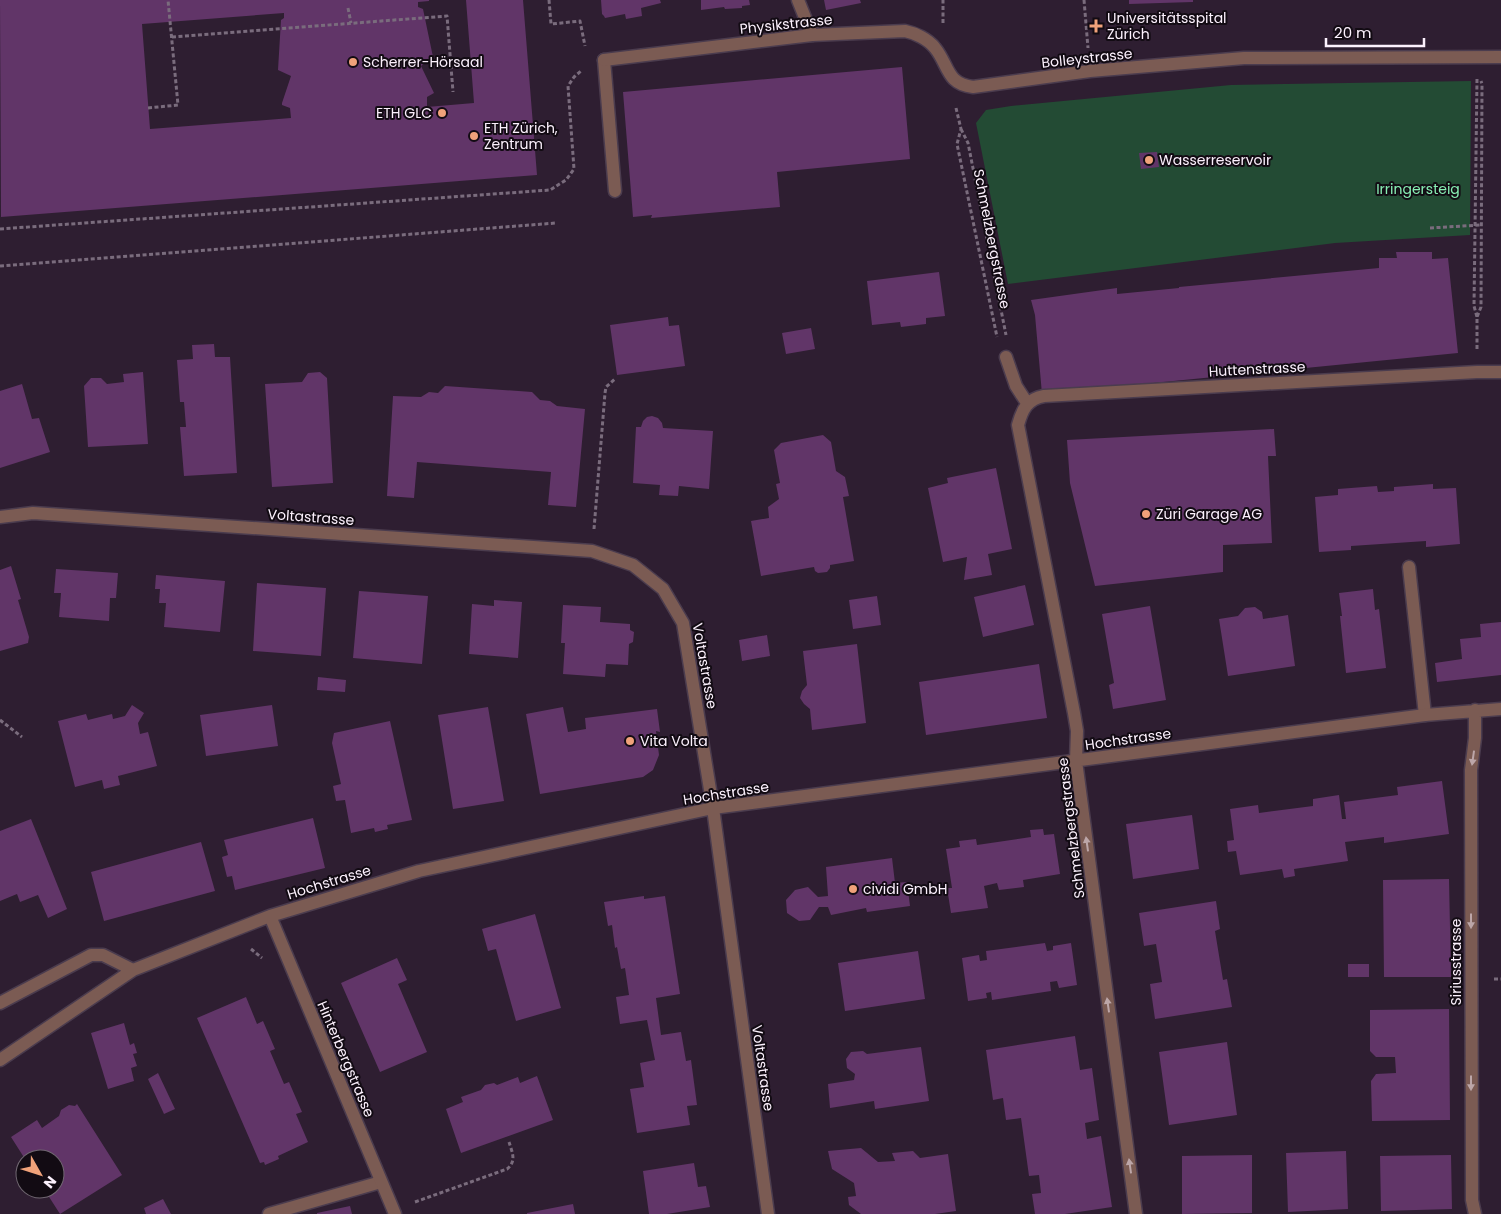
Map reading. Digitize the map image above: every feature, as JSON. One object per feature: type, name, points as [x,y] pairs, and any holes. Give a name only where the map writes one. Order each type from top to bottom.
[{"type":"street","points":[[798,0],[812,35]]},
{"type":"street","name":"Physikstrasse","points":[[604,60],[812,35],[905,31],[915,34],[934,47],[950,75]]},
{"type":"street","name":"Bolleystrasse","points":[[950,75],[954,81],[973,87],[1090,71],[1244,58],[1501,57]]},
{"type":"street","points":[[604,60],[616,191]]},
{"type":"street","points":[[1006,356],[1024,408]]},
{"type":"street","name":"Huttenstrasse","points":[[1024,408],[1036,397],[1044,396],[1501,372]]},
{"type":"street","name":"Schmelzbergstrasse","points":[[1024,408],[1018,426],[1077,731],[1076,761],[1136,1214]]},
{"type":"street","name":"Voltastrasse","points":[[0,517],[33,513],[592,552],[633,565],[663,589],[683,623],[713,808],[768,1214]]},
{"type":"street","points":[[1409,567],[1425,715]]},
{"type":"street","name":"Hochstrasse","points":[[0,1060],[133,970],[270,916],[420,870],[713,808],[1425,715],[1501,709]]},
{"type":"street","name":"Siriusstrasse","points":[[1475,710],[1475,738],[1471,770],[1472,1200],[1475,1214]]},
{"type":"street","name":"Hinterbergstrasse","points":[[270,916],[395,1214]]},
{"type":"street","points":[[0,1003],[91,955],[103,955],[133,970]]},
{"type":"street","points":[[269,1214],[381,1182]]},
{"type":"path","points":[[148,108],[178,106],[168,0]]},
{"type":"path","points":[[548,0],[551,24],[580,21],[584,44]]},
{"type":"path","points":[[943,0],[944,6]]},
{"type":"path","points":[[1084,0],[1087,30]]},
{"type":"path","points":[[348,8],[350,23]]},
{"type":"path","points":[[172,37],[447,16],[453,92]]},
{"type":"path","points":[[0,229],[550,190],[566,180],[574,169],[568,86],[574,77],[583,70],[604,60]]},
{"type":"path","points":[[1477,372],[1477,317],[1474,306],[1474,225],[1476,84],[1478,74]]},
{"type":"path","name":"Schmelzbergstrasse","points":[[950,75],[961,129],[957,144],[999,349],[1006,356]]},
{"type":"path","points":[[1477,317],[1481,307],[1482,84]]},
{"type":"path","points":[[961,129],[968,143],[1010,351],[1006,356]]},
{"type":"path","points":[[0,266],[556,223]]},
{"type":"path","points":[[1430,228],[1481,225]]},
{"type":"path","points":[[592,552],[605,393],[606,387],[615,379]]},
{"type":"path","points":[[0,720],[22,736]]},
{"type":"path","points":[[408,1204],[512,1166],[514,1157],[509,1142]]},
{"type":"green space","name":"Irringersteig","points":[[1471,81],[1470,235],[1335,243],[1008,284],[976,123],[986,110],[1231,85]]},
{"type":"building","name":"ETH GLC","points":[[0,0],[429,0],[418,2],[418,7],[423,9],[433,57],[421,66],[434,93],[427,97],[427,107],[474,103],[466,0],[523,0],[537,175],[1,217]],"holes":[[[284,13],[284,18],[281,20],[278,70],[291,76],[282,103],[282,105],[290,108],[291,118],[150,129],[142,24]]]},
{"type":"building","points":[[601,0],[660,0],[661,3],[641,8],[642,16],[626,19],[625,14],[605,18],[602,14]]},
{"type":"building","points":[[701,0],[749,0],[750,5],[742,6],[742,8],[725,9],[724,7],[701,10]]},
{"type":"building","points":[[824,0],[860,0],[861,3],[826,10]]},
{"type":"building","points":[[1129,0],[1193,0],[1193,2],[1129,4]]},
{"type":"building","points":[[902,67],[910,159],[777,172],[780,207],[651,218],[652,215],[633,217],[623,92]]},
{"type":"building","name":"Wasserreservoir","points":[[1157,152],[1159,167],[1141,169],[1139,153]]},
{"type":"building","points":[[1396,252],[1432,252],[1432,259],[1448,258],[1458,353],[1042,394],[1035,315],[1031,300],[1117,288],[1117,294],[1379,268],[1379,258],[1397,258]]},
{"type":"building","points":[[939,272],[945,316],[926,318],[926,324],[901,327],[900,322],[872,325],[867,281]]},
{"type":"building","points":[[668,317],[669,326],[679,325],[685,366],[617,375],[610,325]]},
{"type":"building","points":[[811,328],[815,349],[786,354],[782,333]]},
{"type":"building","points":[[214,344],[215,357],[230,357],[237,473],[184,476],[180,427],[186,427],[184,402],[180,402],[177,360],[193,359],[192,345]]},
{"type":"building","points":[[143,372],[148,444],[88,447],[84,386],[91,378],[101,378],[107,384],[124,382],[123,374]]},
{"type":"building","points":[[320,372],[327,378],[333,483],[272,487],[265,384],[302,382],[308,373]]},
{"type":"building","points":[[22,384],[32,419],[39,418],[50,452],[0,468],[0,391]]},
{"type":"building","points":[[445,386],[532,392],[540,400],[550,401],[557,406],[585,409],[576,507],[548,505],[551,472],[417,462],[414,498],[387,496],[393,396],[421,397],[429,392],[438,393]]},
{"type":"building","points":[[647,417],[658,418],[663,428],[713,431],[709,489],[679,486],[678,496],[659,495],[660,485],[633,483],[636,427],[641,427]]},
{"type":"building","name":"Züri Garage AG","points":[[1274,429],[1276,456],[1268,456],[1272,543],[1223,545],[1223,572],[1095,586],[1070,483],[1067,440]]},
{"type":"building","points":[[823,435],[831,442],[836,471],[845,477],[849,496],[843,497],[854,561],[830,565],[827,572],[818,573],[814,567],[761,576],[751,521],[769,518],[768,507],[779,499],[776,484],[780,483],[774,450],[781,443]]},
{"type":"building","points":[[996,468],[1012,549],[988,554],[992,575],[964,580],[967,557],[943,562],[928,488],[948,483],[947,478]]},
{"type":"building","points":[[1433,484],[1433,489],[1456,488],[1460,544],[1426,547],[1426,541],[1351,546],[1351,550],[1319,552],[1315,497],[1338,495],[1338,489],[1377,486],[1378,492],[1394,491],[1394,487]]},
{"type":"building","points":[[11,566],[21,599],[18,600],[29,637],[28,643],[0,651],[0,570]]},
{"type":"building","points":[[56,569],[118,573],[116,598],[110,598],[109,621],[59,617],[61,593],[54,593]]},
{"type":"building","points":[[156,575],[225,581],[220,632],[164,627],[166,603],[159,603],[160,589],[155,589]]},
{"type":"building","points":[[257,583],[326,588],[321,656],[253,651]]},
{"type":"building","points":[[1025,585],[1034,625],[983,637],[974,597]]},
{"type":"building","points":[[1373,589],[1375,610],[1379,609],[1386,668],[1346,673],[1339,593]]},
{"type":"building","points":[[359,591],[428,596],[422,664],[353,658]]},
{"type":"building","points":[[877,596],[881,625],[853,629],[849,600]]},
{"type":"building","points":[[494,600],[522,602],[518,658],[469,654],[472,604],[494,606]]},
{"type":"building","points":[[563,605],[601,607],[600,622],[630,624],[630,630],[634,632],[633,642],[629,644],[628,665],[606,664],[605,677],[563,674],[565,643],[561,643]]},
{"type":"building","points":[[1150,606],[1166,700],[1113,709],[1109,685],[1114,683],[1102,614]]},
{"type":"building","points":[[1255,607],[1262,612],[1263,619],[1288,615],[1295,666],[1228,676],[1219,619],[1238,616],[1245,608]]},
{"type":"building","points":[[1501,622],[1501,675],[1437,682],[1435,663],[1462,659],[1460,639],[1481,637],[1480,624]]},
{"type":"building","points":[[767,635],[770,656],[742,661],[739,640]]},
{"type":"building","points":[[857,644],[866,723],[812,730],[810,709],[800,698],[802,691],[807,685],[803,651]]},
{"type":"building","points":[[1039,664],[1047,718],[926,735],[919,682]]},
{"type":"building","points":[[318,677],[346,680],[345,692],[317,690]]},
{"type":"building","points":[[132,705],[144,713],[138,723],[140,734],[148,732],[157,766],[118,776],[120,785],[104,789],[102,780],[75,787],[58,721],[86,714],[88,720],[112,714],[113,719],[125,716]]},
{"type":"building","points":[[272,705],[278,746],[206,756],[200,715]]},
{"type":"building","points":[[488,707],[504,801],[453,809],[438,715]]},
{"type":"building","points":[[563,707],[568,732],[586,729],[585,718],[657,709],[660,732],[656,731],[659,755],[653,770],[643,777],[540,794],[526,714]]},
{"type":"building","points":[[390,721],[412,820],[387,825],[388,829],[375,832],[374,828],[351,833],[345,800],[336,801],[333,786],[341,784],[332,743],[334,733]]},
{"type":"building","points":[[1442,781],[1449,834],[1384,843],[1384,837],[1345,842],[1348,861],[1294,869],[1295,876],[1284,878],[1282,869],[1240,875],[1236,851],[1228,852],[1227,841],[1234,840],[1230,809],[1258,805],[1259,813],[1313,806],[1313,799],[1339,795],[1342,819],[1346,819],[1344,802],[1398,795],[1397,787]]},
{"type":"building","points":[[1192,815],[1199,869],[1133,879],[1126,824]]},
{"type":"building","points":[[313,818],[325,868],[235,890],[232,876],[227,877],[222,857],[228,855],[224,840]]},
{"type":"building","points":[[31,819],[67,909],[48,918],[38,895],[20,902],[17,894],[0,901],[0,831]]},
{"type":"building","points":[[1043,829],[1044,835],[1054,834],[1060,874],[1023,880],[1024,887],[999,890],[997,883],[984,886],[988,908],[951,913],[947,888],[952,888],[946,849],[960,847],[959,841],[976,839],[977,845],[1031,837],[1030,830]]},
{"type":"building","points":[[201,842],[215,891],[104,921],[91,872]]},
{"type":"building","points":[[892,858],[895,883],[907,882],[910,906],[867,912],[866,908],[831,915],[828,907],[819,907],[810,920],[799,921],[787,913],[786,900],[795,890],[808,887],[818,897],[828,896],[826,867]]},
{"type":"building","points":[[1449,879],[1451,977],[1384,977],[1383,880]]},
{"type":"building","points":[[644,896],[644,899],[665,896],[680,994],[656,998],[661,1035],[681,1032],[686,1061],[691,1060],[697,1105],[687,1106],[690,1125],[637,1133],[630,1089],[644,1087],[640,1063],[655,1060],[647,1020],[620,1024],[616,997],[629,995],[625,968],[621,969],[617,947],[615,948],[612,925],[608,926],[604,902]]},
{"type":"building","points":[[1216,901],[1220,929],[1215,931],[1223,980],[1227,979],[1232,1007],[1155,1019],[1150,984],[1162,982],[1156,944],[1144,946],[1139,913]]},
{"type":"building","points":[[535,914],[561,1008],[516,1021],[496,949],[488,951],[482,929]]},
{"type":"building","points":[[1045,943],[1047,951],[1053,950],[1053,946],[1071,943],[1077,985],[1059,988],[1057,981],[1050,982],[1051,991],[992,1000],[991,992],[986,993],[987,998],[968,1001],[962,958],[979,955],[980,961],[987,960],[986,951]]},
{"type":"building","points":[[918,951],[925,999],[845,1011],[838,963]]},
{"type":"building","points":[[397,958],[407,980],[398,984],[427,1052],[380,1072],[341,983]]},
{"type":"building","points":[[1348,964],[1369,964],[1369,977],[1348,977]]},
{"type":"building","points":[[246,997],[257,1024],[263,1021],[275,1049],[270,1051],[284,1084],[289,1082],[302,1112],[296,1114],[308,1142],[278,1156],[279,1159],[265,1165],[264,1162],[260,1163],[197,1018]]},
{"type":"building","points":[[1449,1009],[1450,1120],[1372,1121],[1371,1081],[1376,1074],[1396,1073],[1395,1057],[1376,1057],[1370,1051],[1370,1010]]},
{"type":"building","points":[[124,1023],[130,1045],[134,1043],[137,1053],[133,1054],[137,1066],[131,1068],[134,1081],[108,1089],[91,1033]]},
{"type":"building","points":[[1075,1036],[1080,1070],[1092,1068],[1099,1120],[1085,1123],[1087,1139],[1101,1136],[1112,1207],[1065,1214],[1035,1214],[1032,1194],[1041,1193],[1039,1175],[1029,1176],[1021,1118],[1006,1120],[1003,1098],[993,1100],[986,1050]]},
{"type":"building","points":[[1227,1042],[1237,1115],[1169,1125],[1159,1052]]},
{"type":"building","points":[[921,1047],[929,1101],[875,1109],[874,1101],[830,1108],[828,1084],[854,1080],[855,1074],[847,1068],[846,1059],[851,1052],[863,1051],[867,1054]]},
{"type":"building","points":[[158,1073],[175,1109],[164,1114],[148,1079]]},
{"type":"building","points":[[537,1076],[553,1120],[461,1153],[446,1109],[463,1102],[461,1097],[481,1090],[485,1085],[494,1083],[497,1085],[518,1077],[520,1083]]},
{"type":"building","points":[[77,1104],[122,1175],[60,1214],[50,1199],[65,1199],[65,1149],[19,1149],[11,1137],[37,1120],[42,1128],[59,1116],[61,1110],[69,1105],[75,1106]]},
{"type":"building","points":[[861,1148],[878,1162],[895,1161],[892,1153],[913,1151],[920,1158],[948,1154],[956,1211],[935,1214],[861,1214],[849,1205],[848,1197],[856,1196],[854,1183],[832,1169],[828,1151]]},
{"type":"building","points":[[1346,1151],[1348,1209],[1288,1212],[1286,1153]]},
{"type":"building","points":[[1252,1155],[1252,1213],[1182,1214],[1182,1156]]},
{"type":"building","points":[[1451,1155],[1452,1209],[1381,1211],[1380,1156]]},
{"type":"building","points":[[694,1163],[698,1187],[706,1186],[710,1207],[667,1214],[649,1214],[643,1171]]},
{"type":"building","points":[[163,1199],[171,1214],[146,1214],[144,1208]]},
{"type":"building","points":[[573,1204],[575,1214],[527,1214],[527,1213]]},
{"type":"building","points":[[350,1206],[352,1214],[317,1214],[317,1213]]},
{"type":"place","name":"Universitätsspital Zürich","points":[[1096,26]]},
{"type":"place","name":"Scherrer-Hörsaal","points":[[353,62]]},
{"type":"place","name":"ETH GLC","points":[[442,113]]},
{"type":"place","name":"ETH Zürich, Zentrum","points":[[474,136]]},
{"type":"place","name":"Wasserreservoir","points":[[1149,160]]},
{"type":"place","name":"Züri Garage AG","points":[[1146,514]]},
{"type":"place","name":"Vita Volta","points":[[630,741]]},
{"type":"place","name":"cividi GmbH","points":[[853,889]]}]
